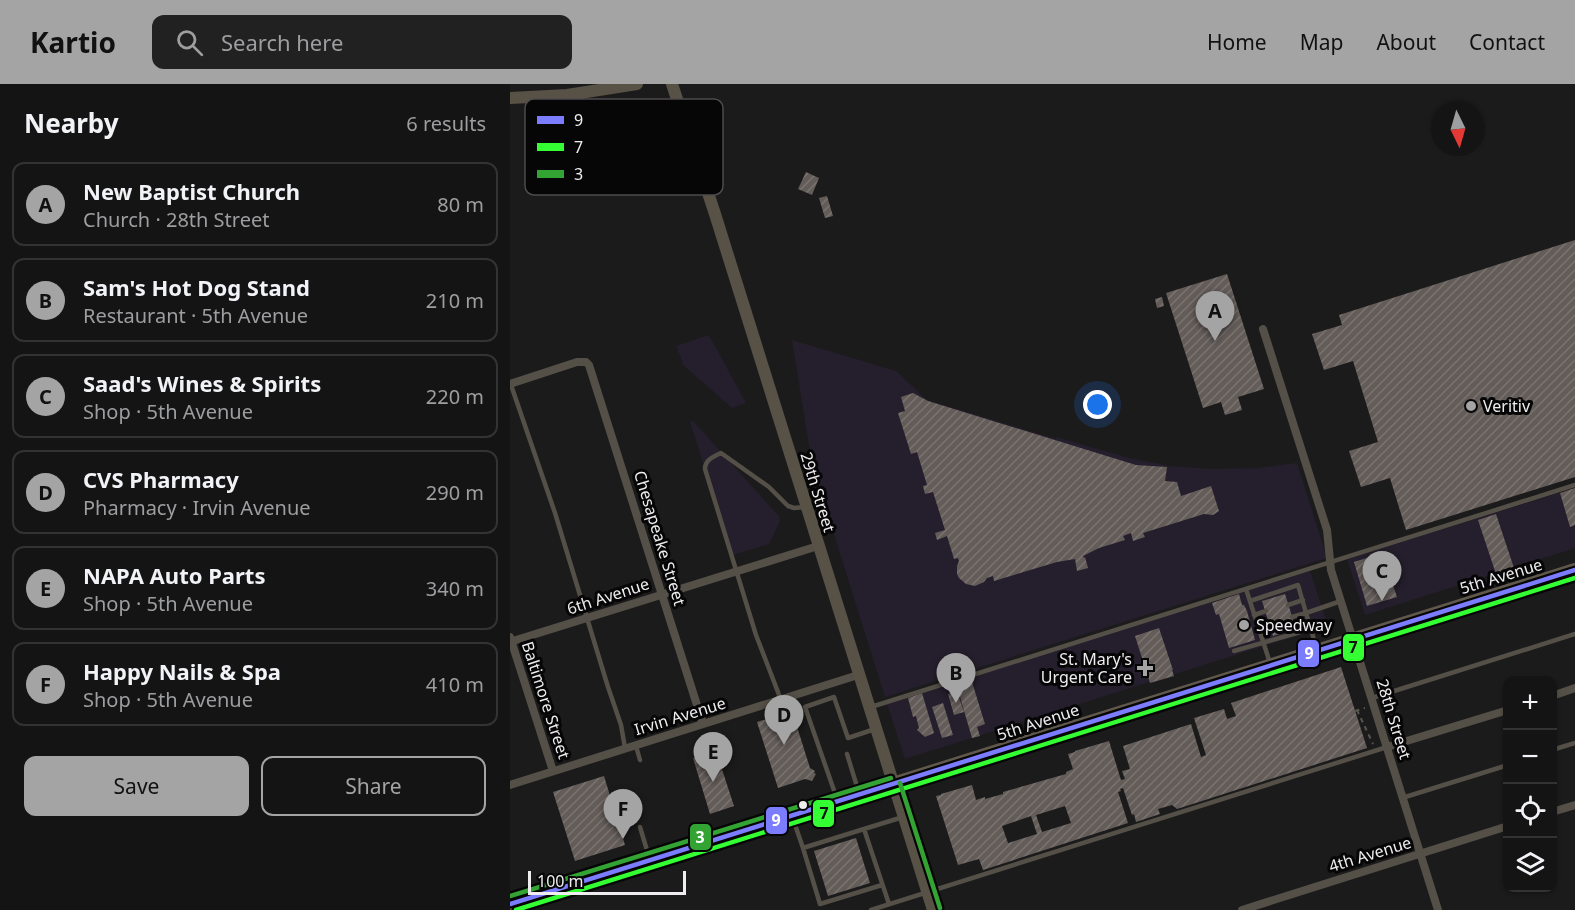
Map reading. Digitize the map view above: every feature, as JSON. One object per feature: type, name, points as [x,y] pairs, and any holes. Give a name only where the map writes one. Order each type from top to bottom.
[{"type":"main road","points":[[510,98],[567,95],[637,84]]},
{"type":"main road","name":"29th Street","points":[[709,195],[933,910]]},
{"type":"main road","name":"5th Avenue","points":[[510,904],[1575,570]]},
{"type":"street","name":"28th Street","points":[[1263,329],[1327,530],[1330,562],[1341,601],[1438,910]]},
{"type":"street","name":"Chesapeake Street","points":[[510,383],[578,362],[586,362],[591,368],[703,724]]},
{"type":"street","name":"6th Avenue","points":[[510,640],[818,546]]},
{"type":"street","name":"Baltimore Street","points":[[510,640],[553,771]]},
{"type":"street","name":"Irvin Avenue","points":[[510,785],[858,675]]},
{"type":"street","points":[[1557,694],[1575,688]]},
{"type":"street","points":[[1387,747],[1503,712]]},
{"type":"street","points":[[1557,810],[1575,805]]},
{"type":"street","name":"4th Avenue","points":[[1242,910],[1503,828]]},
{"type":"lane","points":[[510,383],[545,482],[621,725],[625,748]]},
{"type":"lane","points":[[781,700],[736,571],[705,465],[707,461],[721,453],[769,487],[788,506],[806,507]]},
{"type":"lane","points":[[868,708],[1575,485]]},
{"type":"lane","points":[[1291,574],[1295,586]]},
{"type":"lane","points":[[1250,601],[1298,585],[1318,651]]},
{"type":"lane","points":[[1246,589],[1270,666]]},
{"type":"lane","points":[[1288,605],[1303,600]]},
{"type":"lane","points":[[1292,617],[1341,601]]},
{"type":"lane","points":[[1254,615],[1266,611]]},
{"type":"lane","points":[[1258,628],[1270,624]]},
{"type":"lane","points":[[1234,651],[1311,629]]},
{"type":"lane","points":[[1372,698],[1575,634]]},
{"type":"lane","points":[[815,689],[819,702]]},
{"type":"lane","points":[[838,802],[805,706],[834,697],[848,738],[875,729]]},
{"type":"lane","points":[[1557,748],[1575,743]]},
{"type":"lane","points":[[636,745],[640,760]]},
{"type":"lane","points":[[871,910],[1387,747]]},
{"type":"lane","points":[[847,754],[860,795]]},
{"type":"lane","points":[[1402,798],[1503,767]]},
{"type":"lane","points":[[792,816],[820,904],[882,885]]},
{"type":"lane","points":[[803,848],[903,817]]},
{"type":"lane","points":[[640,827],[650,860]]},
{"type":"lane","points":[[864,829],[889,904]]},
{"type":"path","points":[[1363,708],[1356,710],[1373,744],[1376,745]]},
{"type":"shaded area","points":[[709,335],[746,403],[732,408],[682,364],[676,346]]},
{"type":"shaded area","points":[[792,340],[896,371],[927,400],[1056,439],[1056,437],[1129,458],[1170,466],[1212,469],[1258,468],[1297,463],[1327,558],[885,697],[812,464]]},
{"type":"shaded area","points":[[693,421],[779,516],[780,521],[769,544],[733,555],[690,422]]},
{"type":"shaded area","points":[[1575,488],[1575,548],[1365,615],[1347,559]]},
{"type":"shaded area","points":[[1310,571],[1328,626],[905,759],[887,704]]},
{"type":"building","points":[[806,172],[819,178],[812,195],[798,189]]},
{"type":"building","points":[[827,196],[833,216],[825,218],[819,198]]},
{"type":"building","name":"Veritiv","points":[[1575,240],[1575,477],[1406,530],[1390,478],[1361,487],[1349,451],[1378,442],[1353,361],[1324,370],[1312,334],[1342,325],[1339,315]]},
{"type":"building","points":[[1227,274],[1264,389],[1238,397],[1242,410],[1225,415],[1221,402],[1203,408],[1166,293]]},
{"type":"building","points":[[1162,297],[1164,306],[1157,308],[1155,299]]},
{"type":"building","points":[[913,393],[928,401],[1136,465],[1167,467],[1165,481],[1177,482],[1181,496],[1211,486],[1219,511],[1213,515],[1204,514],[1143,533],[1145,537],[1133,541],[1131,533],[1123,536],[1125,540],[1083,556],[1088,568],[1077,571],[1075,559],[1057,562],[994,581],[993,576],[975,586],[966,584],[957,574],[959,561],[958,558],[954,559],[947,536],[937,540],[935,533],[945,530],[933,492],[925,494],[923,486],[927,485],[917,452],[911,454],[898,413],[905,411],[901,397]]},
{"type":"building","points":[[1575,488],[1575,525],[1570,527],[1560,493]]},
{"type":"building","points":[[1496,514],[1514,568],[1496,574],[1478,520]]},
{"type":"building","points":[[1382,553],[1397,597],[1367,606],[1354,562]]},
{"type":"building","points":[[1239,594],[1242,605],[1247,611],[1255,640],[1229,648],[1219,614],[1216,615],[1212,603]]},
{"type":"building","points":[[1285,594],[1296,629],[1273,636],[1262,601]]},
{"type":"building","points":[[1159,628],[1174,676],[1150,683],[1135,636]]},
{"type":"building","points":[[1341,667],[1367,748],[1177,809],[1172,805],[1158,809],[1160,814],[1136,822],[1123,788],[1118,792],[1128,823],[983,870],[979,859],[958,865],[936,796],[972,785],[976,800],[985,797],[985,799],[1066,774],[1073,769],[1068,754],[1109,741],[1121,780],[1125,779],[1122,771],[1130,769],[1123,746],[1191,724],[1201,757],[1206,755],[1194,718],[1224,709],[1227,719],[1236,716],[1231,703]],"holes":[[[1065,806],[1071,823],[1042,832],[1036,815]],[[1031,816],[1037,834],[1008,843],[1002,826]]]},
{"type":"building","points":[[972,682],[985,724],[977,727],[980,736],[972,738],[957,687]]},
{"type":"building","points":[[957,691],[964,712],[954,715],[948,694]]},
{"type":"building","points":[[922,693],[934,733],[925,737],[917,730],[919,728],[916,716],[913,717],[908,698]]},
{"type":"building","points":[[943,703],[953,735],[942,738],[932,707]]},
{"type":"building","points":[[792,711],[810,768],[816,774],[812,781],[805,779],[778,788],[757,722]]},
{"type":"building","points":[[716,751],[734,806],[710,814],[693,758]]},
{"type":"building","points":[[604,776],[625,845],[575,861],[553,792]]},
{"type":"building","points":[[856,838],[870,883],[828,896],[814,851]]},
{"type":"transit line","name":"9","points":[[510,904],[1575,570]]},
{"type":"transit line","name":"7","points":[[516,910],[1575,578]]},
{"type":"transit line","name":"3","points":[[510,896],[891,778]]},
{"type":"transit line","name":"3","points":[[900,783],[940,908]]},
{"type":"place","name":"New Baptist Church","points":[[1215,341]]},
{"type":"place","name":"Veritiv","points":[[1471,406]]},
{"type":"place","name":"Saad's Wines & Spirits","points":[[1382,601]]},
{"type":"place","name":"Speedway","points":[[1244,625]]},
{"type":"place","name":"St. Mary's Urgent Care","points":[[1145,668]]},
{"type":"place","name":"Sam's Hot Dog Stand","points":[[956,703]]},
{"type":"place","name":"CVS Pharmacy","points":[[784,745]]},
{"type":"place","name":"NAPA Auto Parts","points":[[713,782]]},
{"type":"place","name":"Happy Nails & Spa","points":[[623,839]]}]
